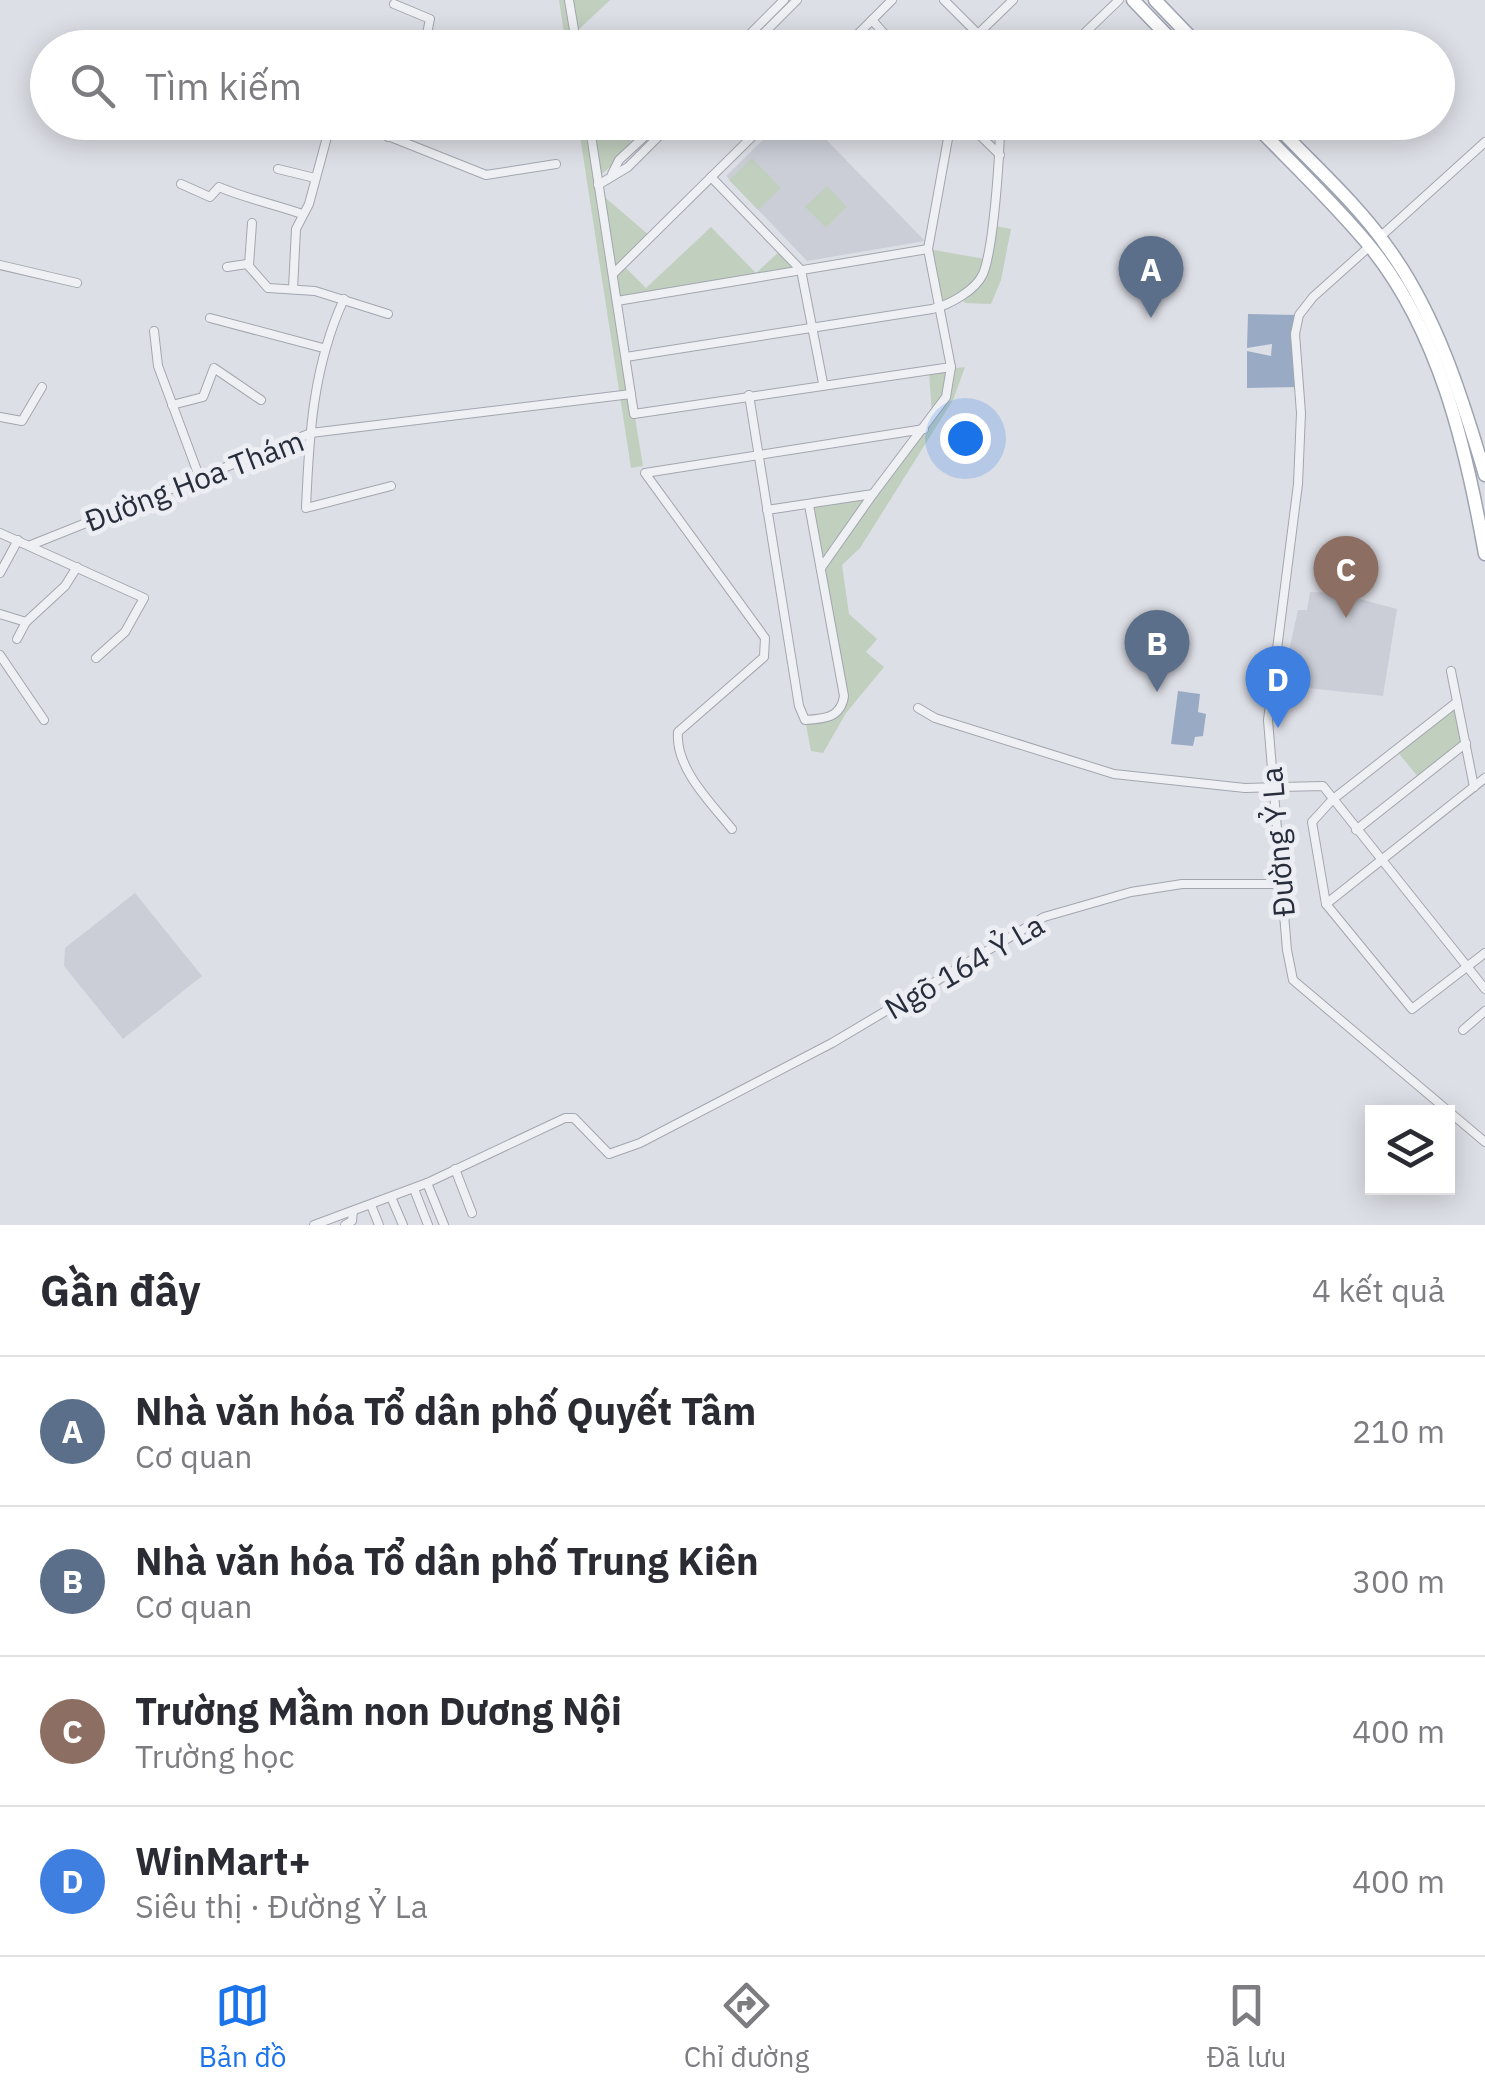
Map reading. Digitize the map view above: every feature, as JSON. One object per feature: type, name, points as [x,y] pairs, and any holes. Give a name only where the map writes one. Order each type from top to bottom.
[{"type":"main road","points":[[1133,0],[1162,30]]},
{"type":"main road","points":[[1155,0],[1184,30]]},
{"type":"main road","points":[[1270,140],[1403,270],[1446,358],[1485,475]]},
{"type":"main road","points":[[1288,140],[1375,242],[1418,324],[1446,394],[1472,482],[1485,554]]},
{"type":"street","points":[[569,0],[574,30]]},
{"type":"street","points":[[754,30],[784,0]]},
{"type":"street","points":[[767,30],[797,0]]},
{"type":"street","points":[[862,30],[892,0]]},
{"type":"street","points":[[944,0],[974,30]]},
{"type":"street","points":[[982,30],[1012,0]]},
{"type":"street","points":[[1102,0],[1109,8]]},
{"type":"street","points":[[1086,30],[1119,0]]},
{"type":"street","points":[[394,4],[430,19],[428,30]]},
{"type":"street","points":[[872,20],[881,30]]},
{"type":"street","points":[[293,289],[294,240],[326,140]]},
{"type":"street","points":[[396,140],[486,175],[556,164]]},
{"type":"street","points":[[592,140],[634,414],[951,366]]},
{"type":"street","points":[[612,174],[619,160],[641,140]]},
{"type":"street","points":[[598,185],[628,167],[655,140]]},
{"type":"street","points":[[613,274],[749,140]]},
{"type":"street","points":[[821,568],[946,397],[951,366],[928,249],[948,140]]},
{"type":"street","points":[[985,140],[1000,155]]},
{"type":"street","points":[[626,357],[926,310],[959,298],[982,275],[1000,140]]},
{"type":"street","name":"Đường Ỷ La","points":[[1485,142],[1313,296],[1299,315],[1295,334],[1301,413],[1298,484],[1268,720],[1279,884],[1293,980],[1485,1142]]},
{"type":"street","points":[[278,169],[315,178]]},
{"type":"street","points":[[712,177],[801,270],[822,383]]},
{"type":"street","points":[[181,184],[210,198],[219,187],[254,203],[302,214]]},
{"type":"street","points":[[252,222],[249,264],[266,287],[344,299],[388,314]]},
{"type":"street","points":[[617,301],[928,249]]},
{"type":"street","points":[[228,268],[249,264]]},
{"type":"street","points":[[0,265],[76,284]]},
{"type":"street","points":[[926,310],[938,295]]},
{"type":"street","points":[[344,299],[323,348],[306,508],[391,486]]},
{"type":"street","points":[[210,318],[323,348]]},
{"type":"street","points":[[154,330],[158,366],[199,476]]},
{"type":"street","points":[[172,405],[202,397],[214,368],[261,400]]},
{"type":"street","points":[[0,417],[22,421],[42,387]]},
{"type":"street","name":"Đường Hoa Thám","points":[[32,545],[311,433],[631,394]]},
{"type":"street","points":[[748,395],[798,706],[805,720],[829,718],[842,706],[844,696],[809,505]]},
{"type":"street","points":[[732,829],[693,778],[682,758],[678,732],[764,657],[765,638],[645,473],[924,430]]},
{"type":"street","points":[[767,510],[873,494]]},
{"type":"street","points":[[0,532],[144,598],[126,630],[96,658]]},
{"type":"street","points":[[0,573],[18,540]]},
{"type":"street","points":[[17,638],[26,622],[65,586],[78,567]]},
{"type":"street","points":[[0,614],[26,622]]},
{"type":"street","points":[[0,655],[44,720]]},
{"type":"street","points":[[1451,671],[1474,787]]},
{"type":"street","points":[[1458,702],[1332,800],[1312,822],[1326,904],[1412,1010],[1485,954]]},
{"type":"street","points":[[918,708],[935,718],[1114,774],[1274,788],[1322,786],[1485,989]]},
{"type":"street","points":[[1356,830],[1466,744]]},
{"type":"street","points":[[1326,904],[1485,778]]},
{"type":"street","name":"Ngõ 164 Ỷ La","points":[[455,1170],[565,1118],[574,1118],[609,1154],[697,1116],[1044,917],[1131,892],[1182,884],[1279,884]]},
{"type":"street","points":[[1464,1030],[1485,1010]]},
{"type":"street","points":[[314,1225],[455,1170],[472,1213]]},
{"type":"street","points":[[427,1184],[444,1225]]},
{"type":"street","points":[[414,1188],[428,1225]]},
{"type":"street","points":[[391,1197],[402,1225]]},
{"type":"street","points":[[371,1205],[379,1225]]},
{"type":"street","points":[[345,1225],[352,1221],[353,1211]]},
{"type":"shaded area","points":[[763,140],[827,140],[925,241],[807,261],[726,176]]},
{"type":"shaded area","points":[[1310,592],[1337,593],[1397,609],[1383,696],[1298,687],[1298,680],[1283,678],[1298,610],[1307,610]]},
{"type":"shaded area","points":[[135,893],[202,976],[123,1039],[64,966],[65,948]]},
{"type":"green space","points":[[559,0],[610,0],[578,30],[563,30]]},
{"type":"green space","points":[[581,140],[630,140],[636,145],[597,178],[601,194],[650,236],[622,264],[646,288],[711,227],[756,273],[781,250],[800,270],[616,301],[643,466],[631,468]]},
{"type":"green space","points":[[752,158],[781,188],[758,210],[729,180]]},
{"type":"green space","points":[[827,186],[847,207],[826,228],[805,207]]},
{"type":"green space","points":[[990,225],[1011,229],[1001,280],[991,304],[966,303],[958,298],[940,306],[928,249],[985,259]]},
{"type":"green space","points":[[965,367],[953,400],[860,548],[842,565],[849,614],[877,639],[866,652],[884,667],[846,713],[823,753],[811,751],[805,720],[830,721],[845,707],[846,694],[823,569],[940,407],[932,416],[929,371]]},
{"type":"green space","points":[[872,495],[821,568],[810,505]]},
{"type":"green space","points":[[1457,703],[1465,743],[1419,778],[1396,750]]},
{"type":"water","points":[[1248,314],[1299,315],[1299,387],[1247,388],[1247,351],[1271,356],[1272,344],[1247,348]]},
{"type":"water","points":[[1178,691],[1200,694],[1198,712],[1206,714],[1203,736],[1195,737],[1193,746],[1171,744]]},
{"type":"place","name":"Nhà văn hóa Tổ dân phố Quyết Tâm","points":[[1151,318]]},
{"type":"place","name":"Trường Mầm non Dương Nội","points":[[1346,618]]},
{"type":"place","name":"Nhà văn hóa Tổ dân phố Trung Kiên","points":[[1157,692]]},
{"type":"place","name":"WinMart+","points":[[1278,728]]}]
